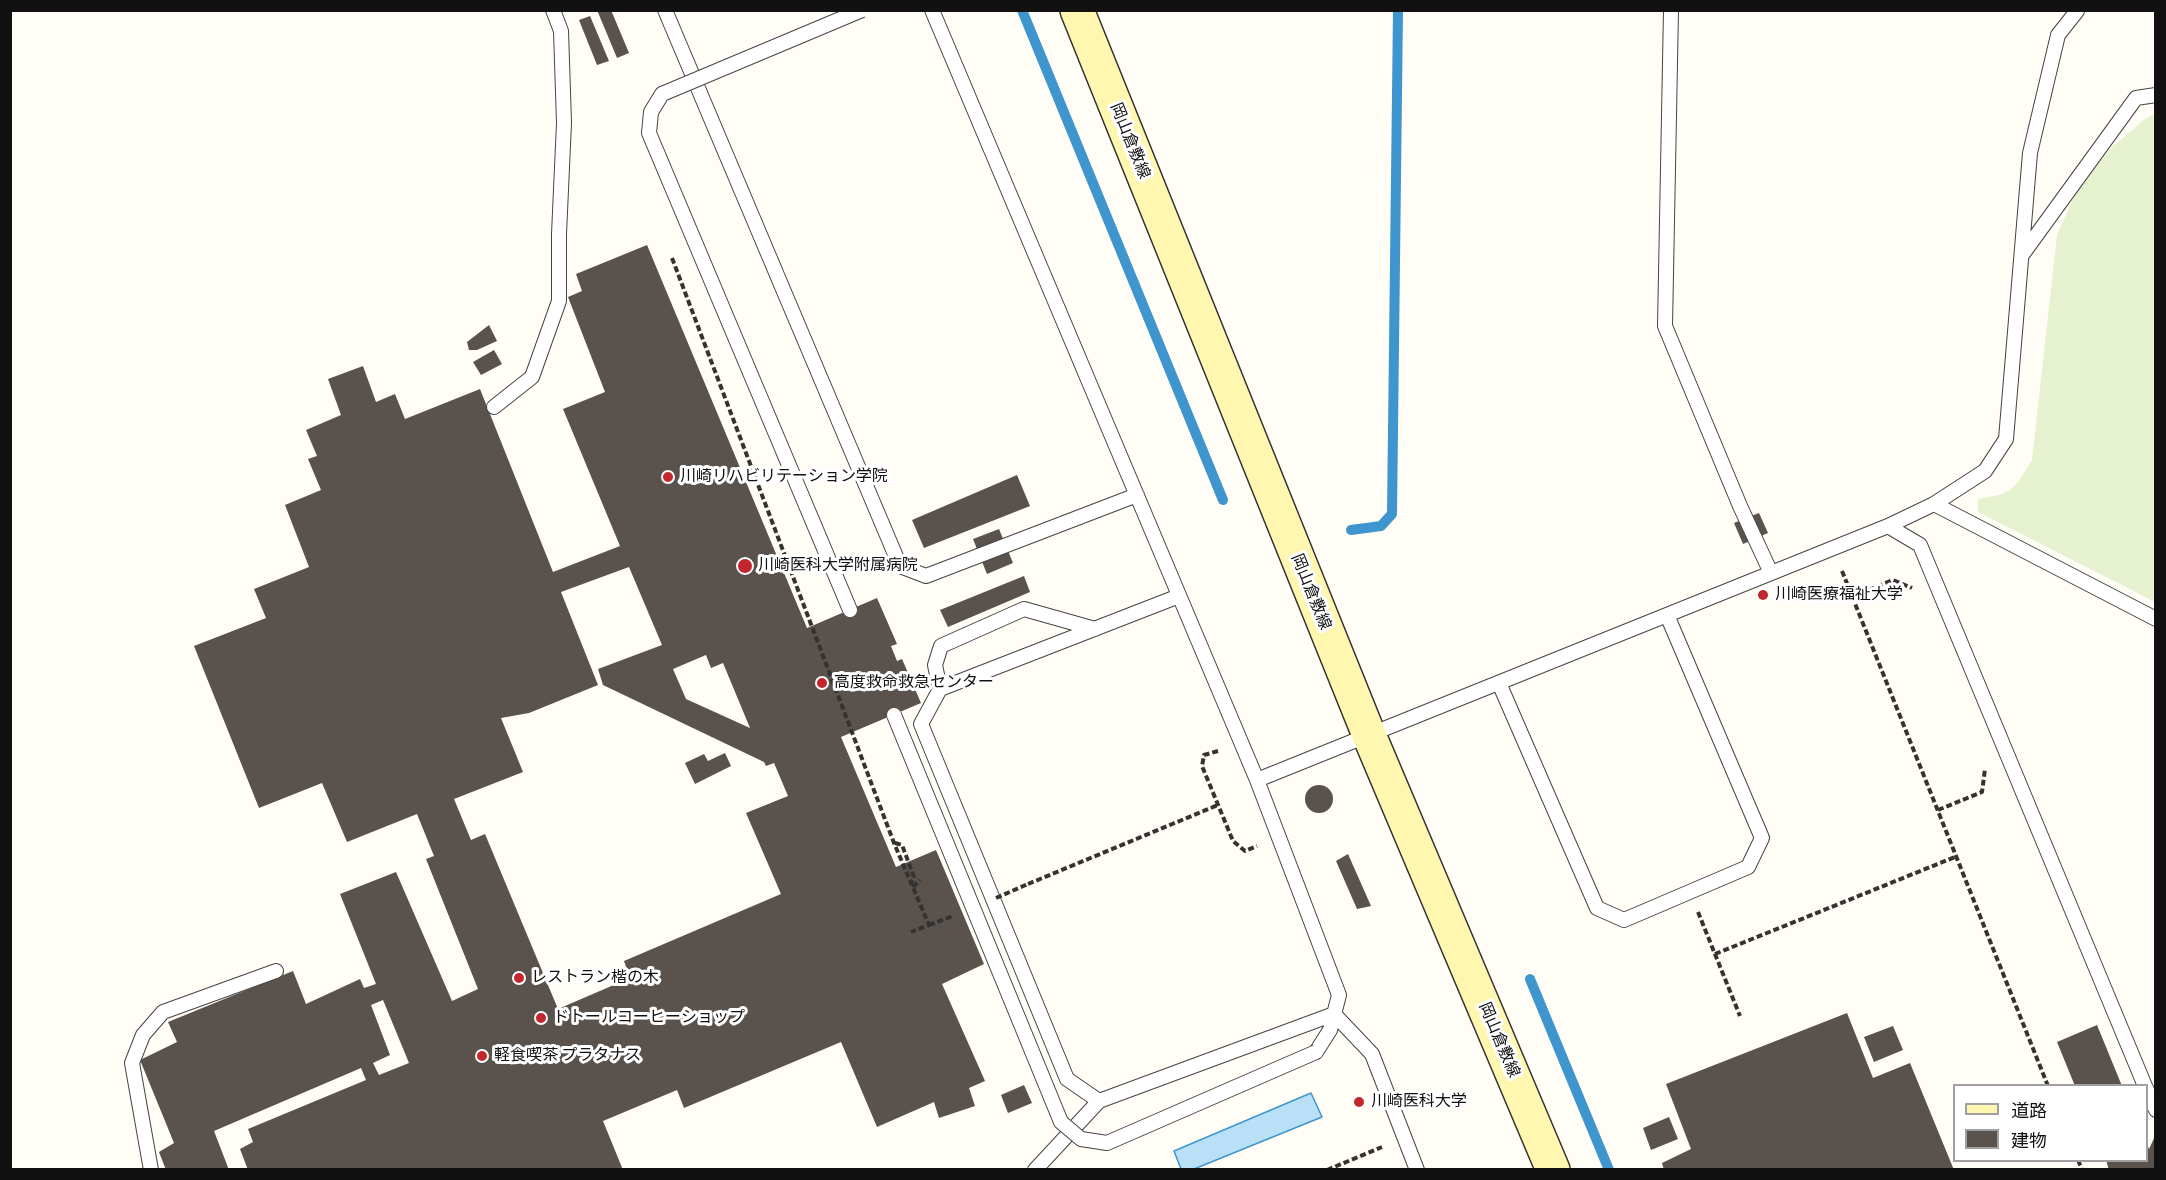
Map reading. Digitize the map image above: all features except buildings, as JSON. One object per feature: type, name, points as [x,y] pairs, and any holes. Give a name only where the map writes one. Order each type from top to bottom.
[{"type":"main road","name":"岡山倉敷線","points":[[1077,10],[1369,735],[1554,1170]]},
{"type":"lane","points":[[494,407],[532,377],[559,300],[559,234],[564,123],[561,32],[553,10]]},
{"type":"lane","points":[[665,10],[900,566],[926,576],[1137,495]]},
{"type":"lane","points":[[850,609],[649,133],[651,112],[662,94],[862,10]]},
{"type":"lane","points":[[894,715],[1061,1122],[1081,1140],[1107,1143],[1316,1052],[1330,1030],[1339,995],[1257,780],[932,10]]},
{"type":"lane","points":[[1671,10],[1665,326],[1735,495],[1771,573]]},
{"type":"lane","points":[[1257,780],[1888,526],[1934,504],[1985,471],[2006,439],[2030,153],[2058,35],[2077,11]]},
{"type":"lane","points":[[2021,257],[2136,98],[2156,95]]},
{"type":"lane","points":[[1934,504],[2156,619]]},
{"type":"lane","points":[[1888,526],[1920,545],[2145,1084]]},
{"type":"lane","points":[[940,689],[1179,596]]},
{"type":"lane","points":[[1095,629],[1024,609],[941,646],[935,665],[940,689],[921,724],[1067,1079],[1099,1101]]},
{"type":"lane","points":[[1499,682],[1597,908],[1624,920],[1748,867],[1762,838],[1667,615]]},
{"type":"lane","points":[[151,1170],[132,1063],[143,1035],[164,1012],[276,971]]},
{"type":"lane","points":[[1035,1170],[1099,1101],[1334,1014]]},
{"type":"lane","points":[[1334,1014],[1372,1054],[1417,1170]]},
{"type":"lane","points":[[2148,1092],[2156,1110]]},
{"type":"path","points":[[671,253],[894,843],[929,925]]},
{"type":"path","points":[[1833,548],[2047,1084]]},
{"type":"path","points":[[1852,597],[1893,580],[1915,589]]},
{"type":"path","points":[[1221,750],[1204,756],[1202,766],[1233,841],[1245,850],[1262,844]]},
{"type":"path","points":[[1938,810],[1982,792],[1986,760]]},
{"type":"path","points":[[1028,884],[1218,805]]},
{"type":"path","points":[[1715,954],[1955,857]]},
{"type":"path","points":[[912,885],[920,880]]},
{"type":"path","points":[[1690,892],[1740,1016]]},
{"type":"path","points":[[911,932],[962,912]]},
{"type":"path","points":[[1327,1170],[1405,1138]]},
{"type":"green space","points":[[2155,114],[2155,602],[1978,512],[1978,499],[1998,495],[2011,489],[2032,460],[2057,235],[2078,189],[2110,149],[2145,119]]},
{"type":"water","points":[[1311,1093],[1322,1117],[1194,1169],[1181,1169],[1174,1151]]},
{"type":"waterway","points":[[1022,10],[1223,500]]},
{"type":"waterway","points":[[1351,530],[1381,526],[1392,514],[1398,10]]},
{"type":"waterway","points":[[1530,979],[1609,1170]]},
{"type":"place","name":"川崎リハビリテーション学院","points":[[668,477]]},
{"type":"place","name":"川崎医科大学附属病院","points":[[745,566]]},
{"type":"place","name":"川崎医療福祉大学","points":[[1763,595]]},
{"type":"place","name":"高度救命救急センター","points":[[822,683]]},
{"type":"place","name":"レストラン楷の木","points":[[519,978]]},
{"type":"place","name":"ドトールコーヒーショップ","points":[[541,1018]]},
{"type":"place","name":"軽食喫茶 プラタナス","points":[[482,1056]]},
{"type":"place","name":"川崎医科大学","points":[[1359,1102]]}]
